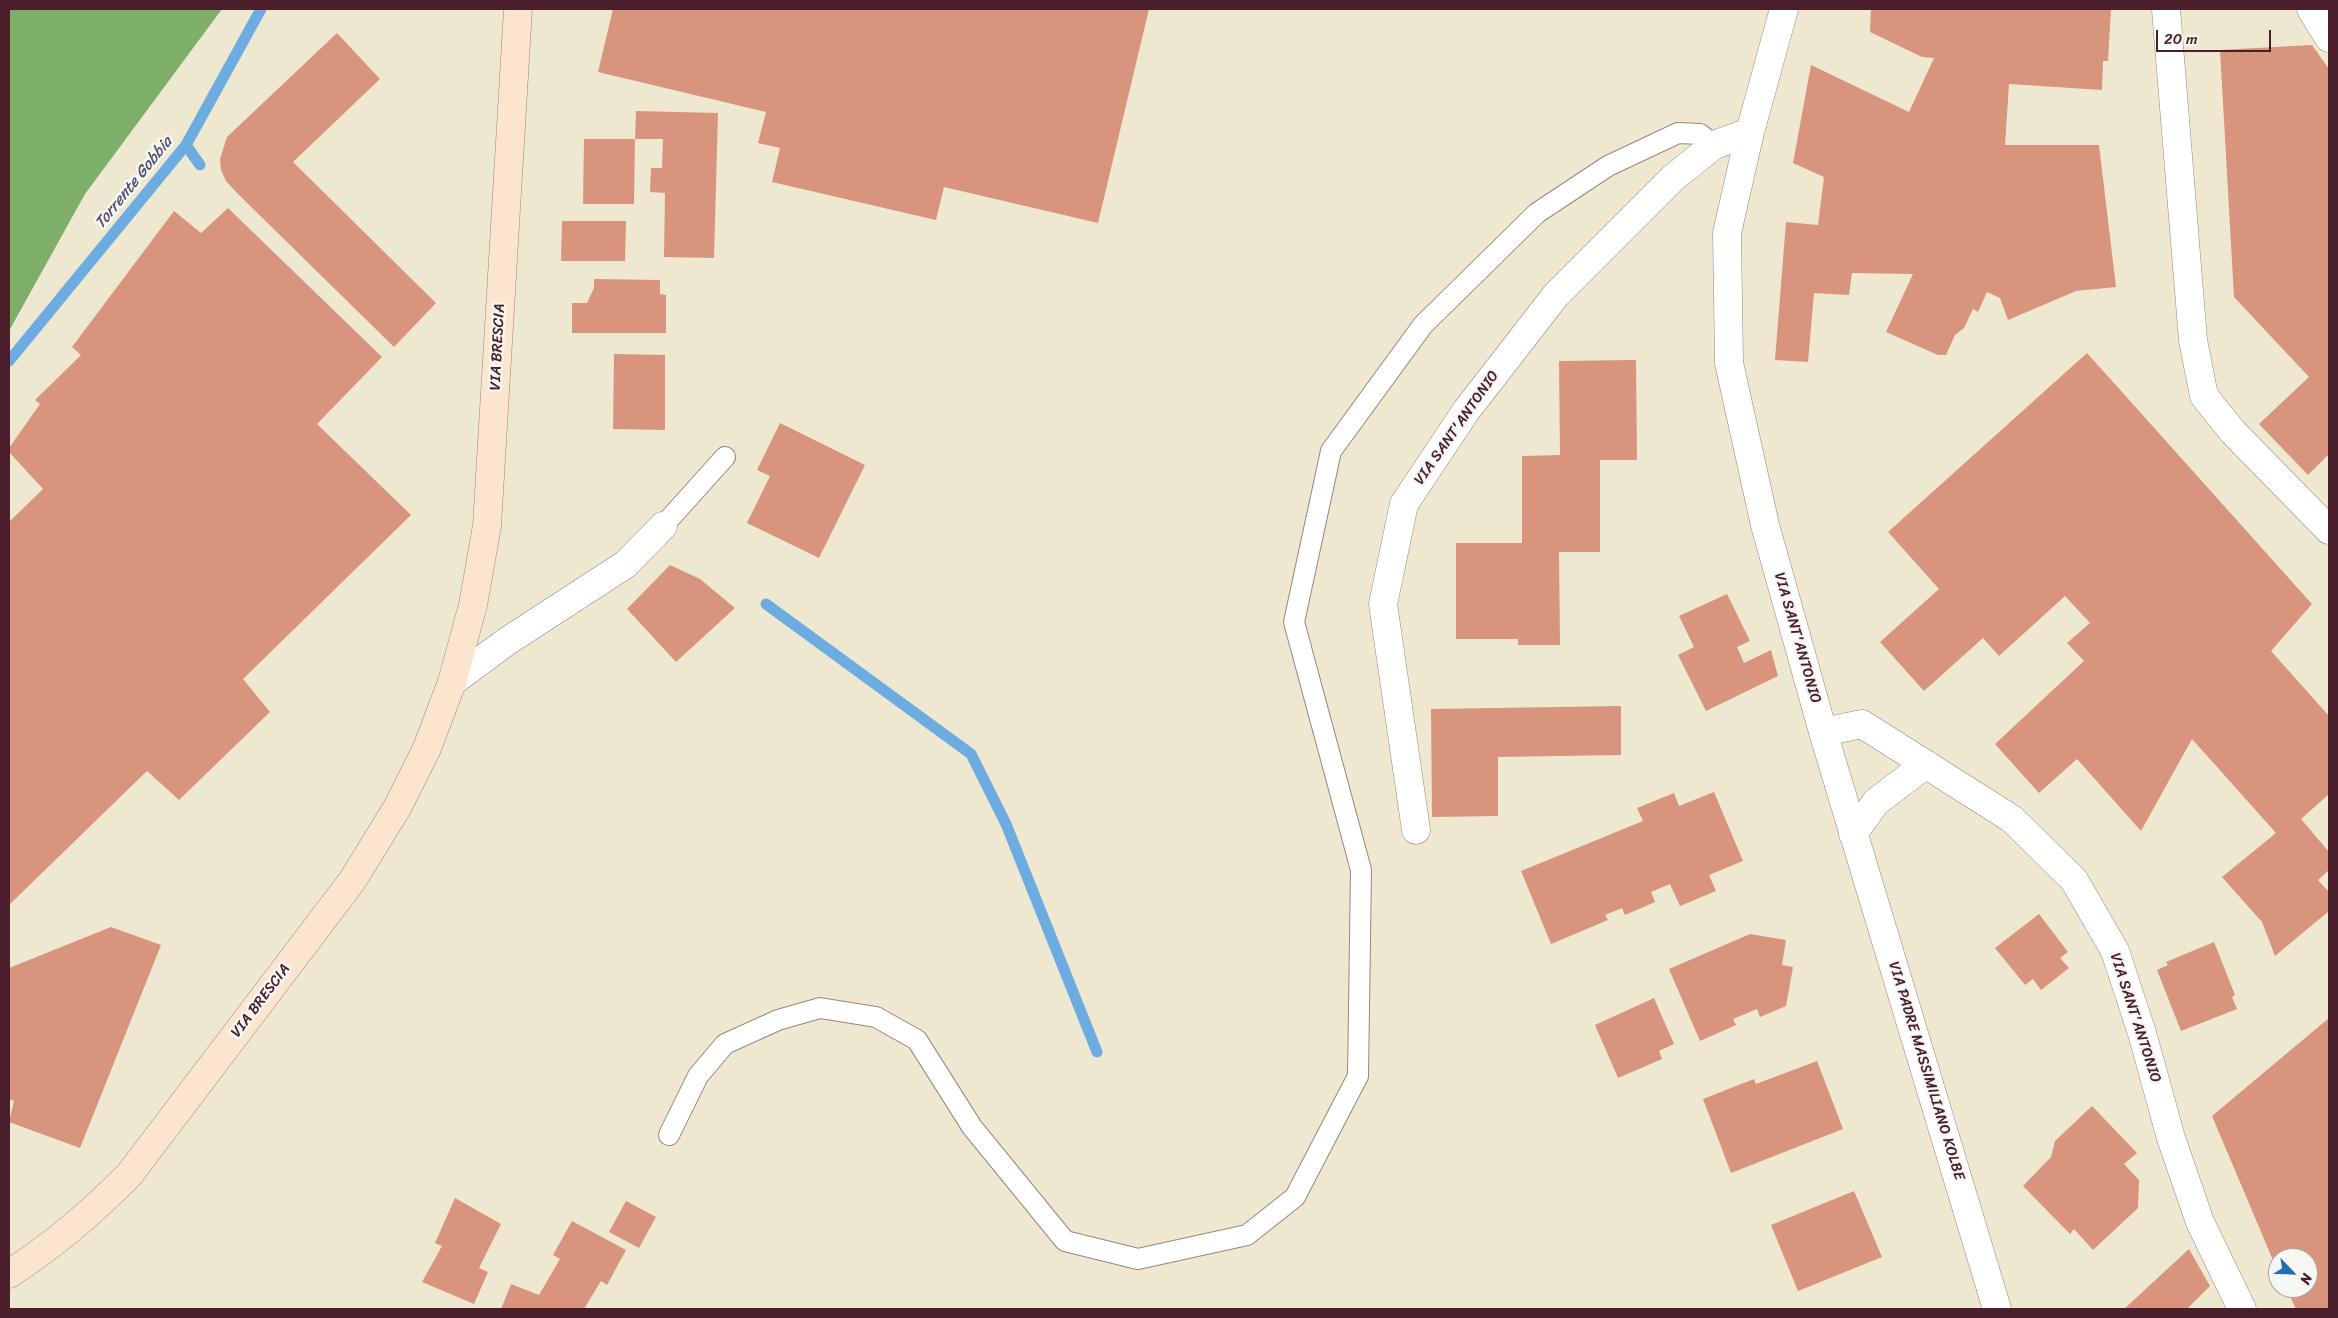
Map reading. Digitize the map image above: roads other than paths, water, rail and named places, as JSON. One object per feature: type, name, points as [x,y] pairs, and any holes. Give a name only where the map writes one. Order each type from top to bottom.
[{"type":"main road","name":"VIA BRESCIA","points":[[9,1274],[49,1247],[90,1214],[129,1175],[352,881],[397,808],[427,748],[452,682],[473,606],[487,526],[518,9]]},
{"type":"street","name":"VIA SANT'ANTONIO","points":[[1784,9],[1750,132],[1727,234],[1729,363],[1765,525],[1853,834]]},
{"type":"street","points":[[2166,9],[2193,340],[2204,396],[2233,432],[2329,530]]},
{"type":"street","points":[[2310,9],[2329,38]]},
{"type":"street","name":"VIA SANT'ANTONIO","points":[[1416,830],[1383,604],[1404,504],[1466,411],[1556,295],[1673,178],[1714,144],[1750,132]]},
{"type":"street","points":[[452,682],[506,642],[626,564],[663,526]]},
{"type":"street","name":"VIA SANT'ANTONIO","points":[[1823,732],[1862,724],[2012,819],[2074,880],[2115,951],[2142,1033],[2171,1138],[2200,1222],[2242,1309]]},
{"type":"street","points":[[1853,834],[1876,802],[1926,764]]},
{"type":"street","name":"VIA PADRE MASSIMILIANO KOLBE","points":[[1853,834],[1997,1309]]},
{"type":"lane","points":[[2320,9],[2329,10]]},
{"type":"lane","points":[[669,1135],[698,1076],[724,1044],[778,1020],[820,1008],[876,1018],[918,1040],[972,1127],[1065,1241],[1138,1259],[1247,1235],[1295,1197],[1358,1076],[1361,870],[1294,622],[1331,451],[1423,325],[1537,213],[1608,166],[1678,133],[1700,134],[1714,144]]},
{"type":"lane","points":[[663,526],[725,457]]},
{"type":"waterway","name":"Torrente Gobbia","points":[[9,361],[186,145],[261,9]]},
{"type":"waterway","points":[[186,145],[200,165]]},
{"type":"waterway","points":[[766,604],[971,754],[1006,824],[1097,1052]]}]
